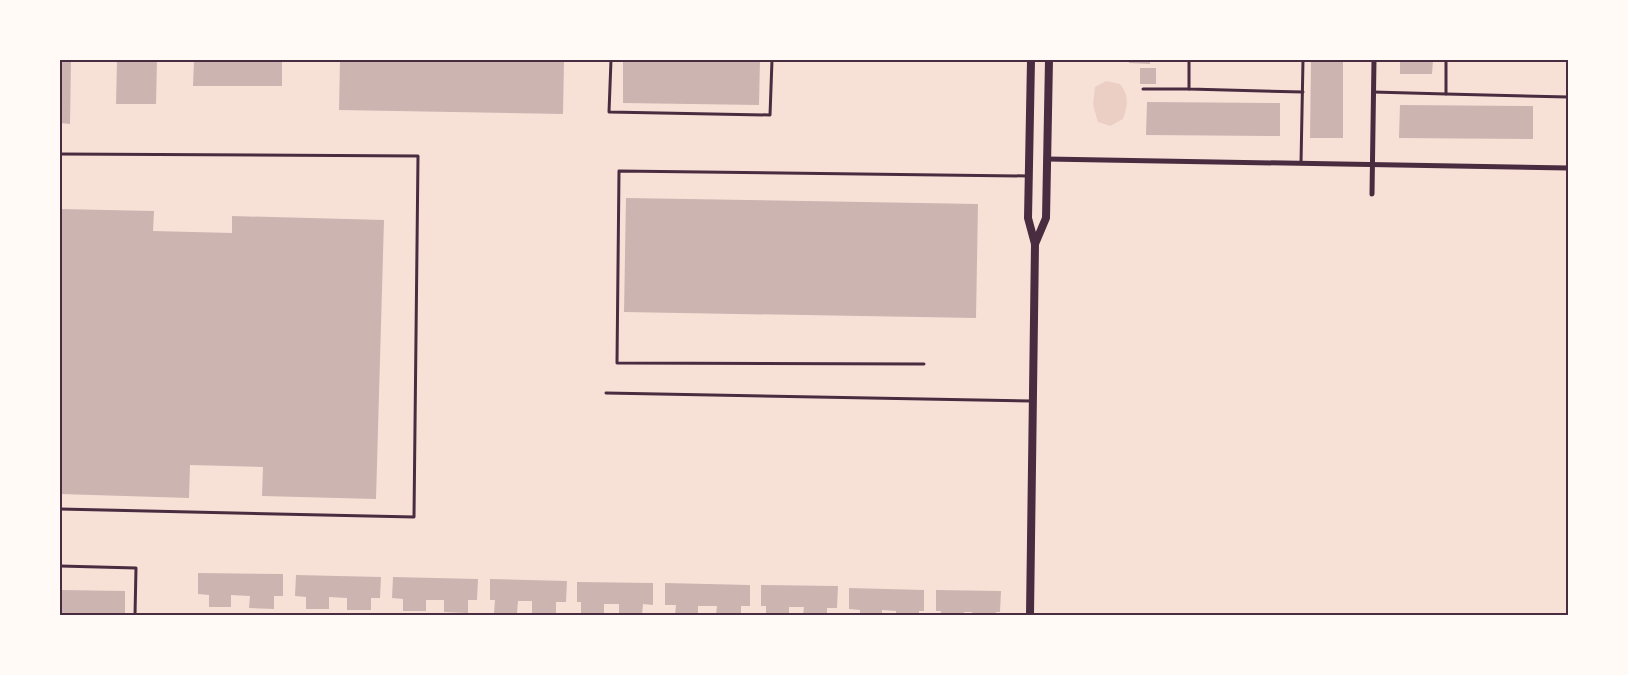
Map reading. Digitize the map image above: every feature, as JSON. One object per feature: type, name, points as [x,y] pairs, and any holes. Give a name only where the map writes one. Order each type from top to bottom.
[{"type":"street","points":[[1030,615],[1035,244],[1028,218],[1031,60]]},
{"type":"street","points":[[1035,244],[1046,218],[1049,60]]},
{"type":"street","points":[[1372,194],[1374,60]]},
{"type":"street","points":[[1047,159],[1568,168]]},
{"type":"lane","points":[[611,60],[609,112],[770,115],[772,60]]},
{"type":"lane","points":[[1189,60],[1189,89]]},
{"type":"lane","points":[[1301,163],[1303,60]]},
{"type":"lane","points":[[1446,60],[1446,94]]},
{"type":"lane","points":[[1143,89],[1303,92]]},
{"type":"lane","points":[[1373,92],[1568,97]]},
{"type":"lane","points":[[60,154],[418,156],[414,517],[60,509]]},
{"type":"lane","points":[[924,364],[617,363],[618,171],[1029,176]]},
{"type":"lane","points":[[606,394],[1032,401]]},
{"type":"lane","points":[[60,566],[136,568],[135,615]]},
{"type":"shaded area","points":[[1106,81],[1120,84],[1125,92],[1127,101],[1123,119],[1110,126],[1098,122],[1093,105],[1095,87]]},
{"type":"building","points":[[60,60],[71,60],[70,124],[60,123]]},
{"type":"building","points":[[117,60],[157,60],[156,104],[116,104]]},
{"type":"building","points":[[194,60],[282,60],[282,86],[193,86]]},
{"type":"building","points":[[340,60],[564,60],[563,114],[339,110]]},
{"type":"building","points":[[623,60],[760,60],[759,105],[623,103]]},
{"type":"building","points":[[1129,60],[1150,60],[1150,64],[1129,63]]},
{"type":"building","points":[[1311,60],[1343,60],[1343,138],[1310,138]]},
{"type":"building","points":[[1400,60],[1433,60],[1432,74],[1400,74]]},
{"type":"building","points":[[1140,68],[1156,68],[1156,84],[1140,84]]},
{"type":"building","points":[[1147,102],[1280,103],[1280,136],[1146,135]]},
{"type":"building","points":[[1400,105],[1533,106],[1533,139],[1399,138]]},
{"type":"building","points":[[626,198],[978,204],[976,318],[624,312]]},
{"type":"building","points":[[60,209],[154,211],[153,231],[232,233],[232,216],[384,220],[376,499],[262,496],[263,467],[190,465],[189,498],[60,494]]},
{"type":"building","points":[[198,573],[283,574],[283,596],[274,596],[274,609],[249,608],[250,596],[231,595],[231,607],[209,607],[209,595],[198,594]]},
{"type":"building","points":[[296,575],[381,577],[380,598],[371,598],[371,610],[347,610],[347,598],[329,597],[329,609],[306,609],[306,597],[295,596]]},
{"type":"building","points":[[393,577],[478,579],[477,600],[468,600],[468,613],[444,612],[444,600],[426,600],[426,611],[403,611],[403,599],[392,598]]},
{"type":"building","points":[[490,579],[567,581],[566,602],[556,602],[556,615],[532,614],[532,601],[518,601],[517,613],[494,613],[495,600],[490,600]]},
{"type":"building","points":[[577,582],[653,583],[653,605],[643,604],[642,615],[619,615],[619,604],[604,604],[604,615],[581,615],[581,602],[577,602]]},
{"type":"building","points":[[665,583],[750,585],[750,606],[741,606],[741,615],[716,615],[717,606],[698,606],[698,615],[675,615],[676,605],[665,605]]},
{"type":"building","points":[[761,585],[838,586],[837,608],[827,608],[827,615],[803,615],[804,607],[789,607],[789,615],[766,615],[766,606],[761,606]]},
{"type":"building","points":[[849,588],[924,590],[924,611],[919,611],[919,615],[896,615],[896,611],[882,610],[882,615],[860,615],[860,610],[849,609]]},
{"type":"building","points":[[60,590],[125,591],[125,615],[60,615]]},
{"type":"building","points":[[936,590],[1001,591],[1000,612],[996,612],[996,615],[972,615],[972,612],[964,612],[964,615],[940,615],[941,611],[936,611]]}]
